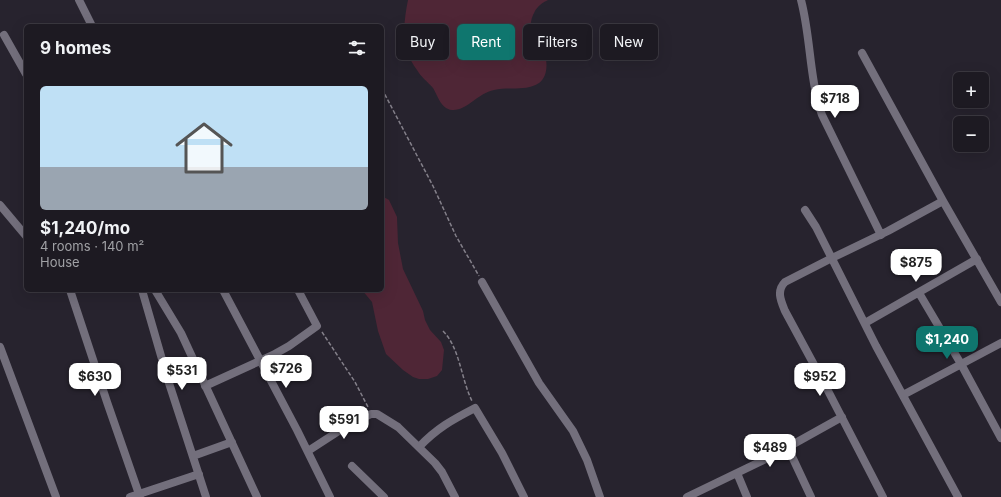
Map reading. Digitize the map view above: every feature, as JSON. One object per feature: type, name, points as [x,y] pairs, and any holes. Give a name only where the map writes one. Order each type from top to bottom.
[{"type":"street","points":[[79,0],[91,24]]},
{"type":"street","points":[[801,0],[805,15],[814,87],[818,104],[881,235]]},
{"type":"street","points":[[4,35],[24,70]]},
{"type":"street","points":[[862,53],[943,201],[1001,302]]},
{"type":"street","points":[[883,497],[785,311],[780,299],[779,291],[785,282],[881,235],[943,201]]},
{"type":"street","points":[[0,205],[24,234]]},
{"type":"street","points":[[805,210],[816,226],[865,323],[958,497]]},
{"type":"street","points":[[865,323],[977,259]]},
{"type":"street","points":[[482,282],[539,383],[573,431],[587,460],[600,497]]},
{"type":"street","points":[[71,292],[140,496]]},
{"type":"street","points":[[143,292],[168,380],[206,497]]},
{"type":"street","points":[[156,292],[181,333],[257,497]]},
{"type":"street","points":[[224,292],[330,497]]},
{"type":"street","points":[[206,386],[289,346],[317,326],[299,292]]},
{"type":"street","points":[[919,292],[961,364],[1001,438]]},
{"type":"street","points":[[903,395],[1001,343]]},
{"type":"street","points":[[0,347],[56,497]]},
{"type":"street","points":[[419,447],[443,424],[475,408],[502,453],[524,497]]},
{"type":"street","points":[[308,452],[345,427],[371,414],[377,414],[398,427],[419,447],[442,472],[455,497]]},
{"type":"street","points":[[687,497],[788,448],[842,417]]},
{"type":"street","points":[[193,456],[232,442]]},
{"type":"street","points":[[788,448],[811,497]]},
{"type":"street","points":[[352,466],[384,497]]},
{"type":"street","points":[[737,473],[747,497]]},
{"type":"street","points":[[130,497],[140,496],[199,474]]},
{"type":"path","points":[[384,93],[433,186],[456,236],[482,282]]},
{"type":"path","points":[[317,326],[355,382],[371,414]]},
{"type":"path","points":[[443,331],[449,337],[454,346],[463,379],[475,408]]},
{"type":"shaded area","points":[[408,0],[548,0],[536,9],[531,24],[523,24],[523,60],[546,60],[545,75],[539,83],[534,86],[494,90],[488,92],[463,108],[457,110],[448,109],[442,105],[433,88],[419,73],[411,60],[449,60],[449,24],[404,24]]},
{"type":"shaded area","points":[[384,197],[389,200],[397,217],[398,243],[403,269],[423,311],[425,320],[430,330],[441,342],[444,350],[442,370],[437,376],[428,379],[413,377],[386,354],[378,331],[372,302],[364,292],[384,292]]}]
